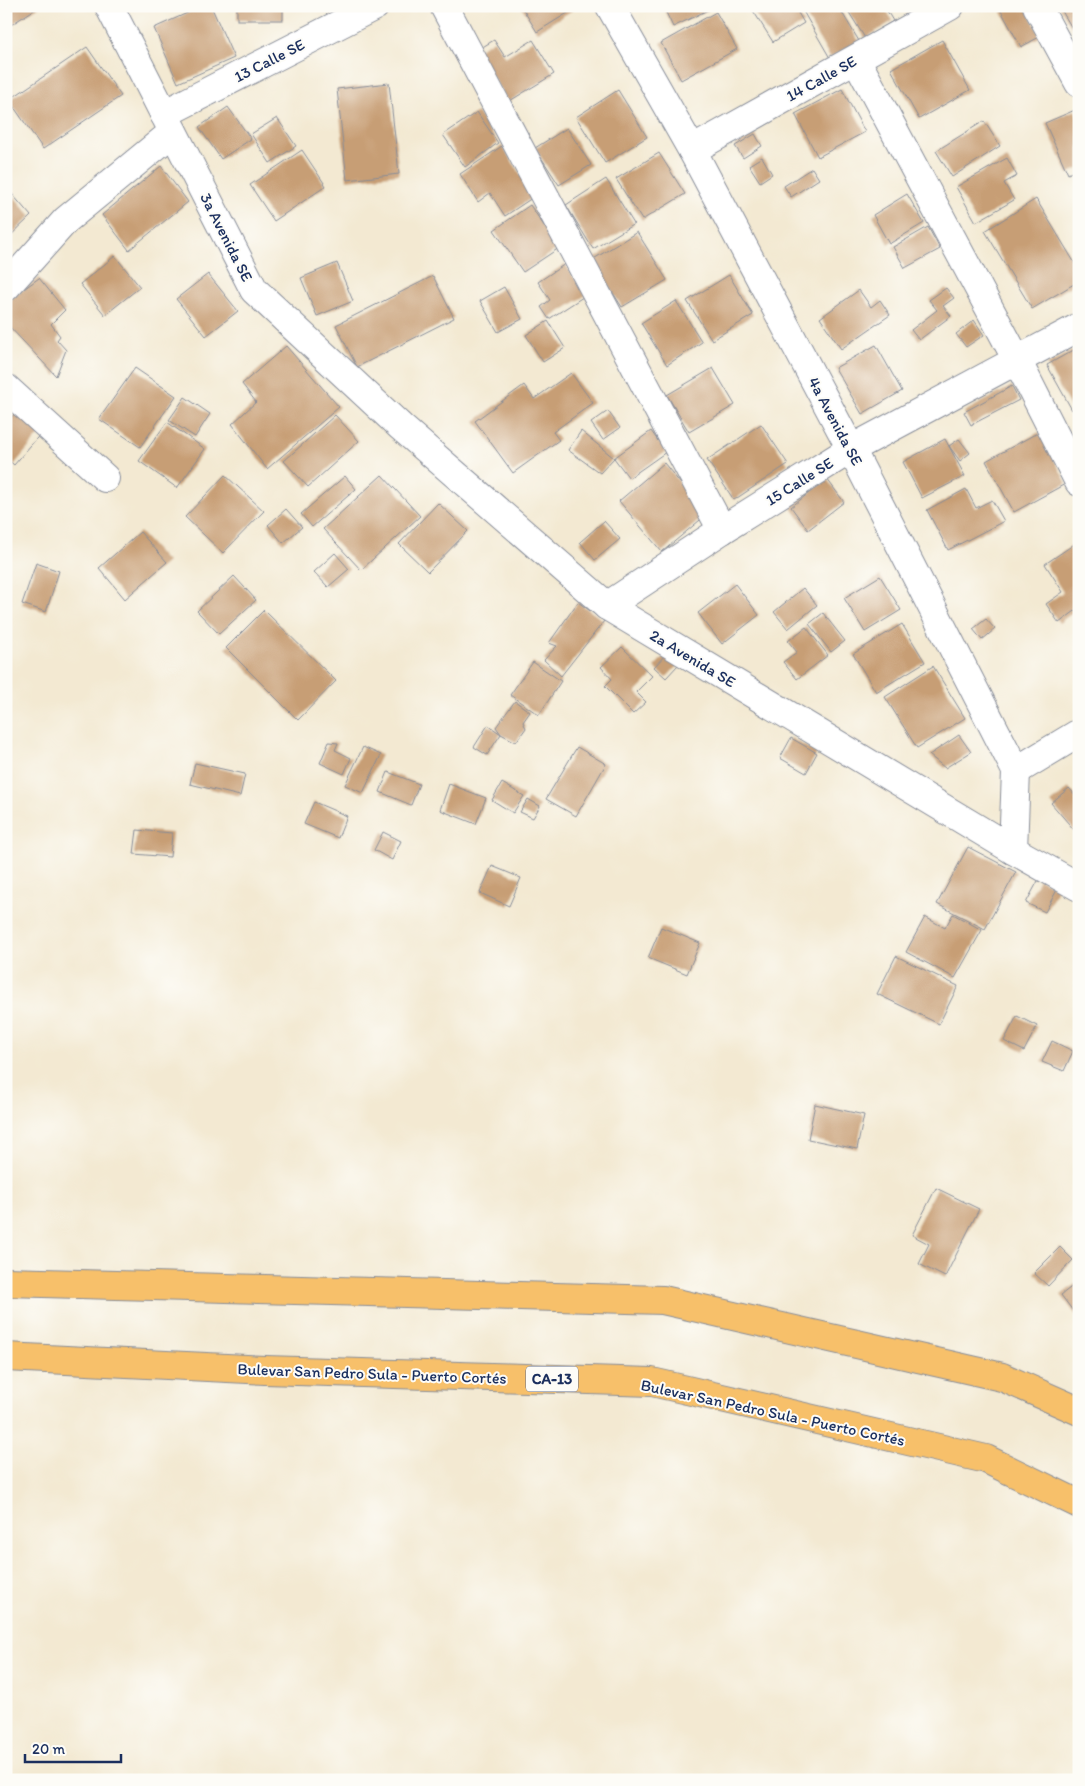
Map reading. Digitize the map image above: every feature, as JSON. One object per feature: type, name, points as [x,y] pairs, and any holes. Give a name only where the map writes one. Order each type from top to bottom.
[{"type":"highway","points":[[6,1282],[663,1300],[1002,1377],[1079,1411]]},
{"type":"highway","name":"Bulevar San Pedro Sula - Puerto Cortés","points":[[6,1357],[265,1370],[652,1382],[986,1459],[1079,1504]]},
{"type":"street","name":"3a Avenida SE","points":[[109,6],[254,290],[401,427]]},
{"type":"street","name":"13 Calle SE","points":[[6,287],[66,220],[168,123],[375,6]]},
{"type":"street","points":[[444,6],[722,530]]},
{"type":"street","name":"4a Avenida SE","points":[[610,6],[692,150],[850,449],[1016,771],[1013,850]]},
{"type":"street","name":"14 Calle SE","points":[[692,150],[950,6]]},
{"type":"street","points":[[1037,6],[1079,83]]},
{"type":"street","points":[[856,59],[1017,360],[1079,482]]},
{"type":"street","name":"15 Calle SE","points":[[607,606],[850,449],[1079,327]]},
{"type":"street","points":[[6,388],[105,478]]},
{"type":"street","name":"2a Avenida SE","points":[[401,427],[607,606],[1013,850],[1079,887]]},
{"type":"street","points":[[1016,771],[1079,733]]},
{"type":"building","points":[[6,6],[40,6],[6,28]]},
{"type":"building","points":[[203,6],[211,6],[234,58],[178,83],[154,28]]},
{"type":"building","points":[[237,6],[283,6],[283,20],[237,20]]},
{"type":"building","points":[[521,6],[579,6],[537,32]]},
{"type":"building","points":[[663,6],[716,6],[673,27]]},
{"type":"building","points":[[756,6],[794,6],[804,23],[773,42],[752,9]]},
{"type":"building","points":[[800,6],[838,6],[859,41],[830,58]]},
{"type":"building","points":[[845,6],[884,6],[893,21],[865,38]]},
{"type":"building","points":[[1004,6],[1025,6],[1041,36],[1021,47],[1000,9]]},
{"type":"building","points":[[1059,6],[1079,6],[1079,40]]},
{"type":"building","points":[[716,12],[737,49],[681,80],[661,43]]},
{"type":"building","points":[[494,40],[505,57],[533,40],[554,74],[508,102],[476,51]]},
{"type":"building","points":[[942,40],[970,90],[919,119],[891,69]]},
{"type":"building","points":[[87,47],[121,96],[43,149],[9,100]]},
{"type":"building","points":[[389,83],[399,174],[347,180],[337,89]]},
{"type":"building","points":[[842,89],[865,132],[818,157],[795,114]]},
{"type":"building","points":[[618,90],[647,137],[605,163],[576,117]]},
{"type":"building","points":[[228,107],[251,139],[221,159],[199,127]]},
{"type":"building","points":[[1075,110],[1079,119],[1079,168],[1068,174],[1045,123]]},
{"type":"building","points":[[477,112],[498,143],[465,167],[443,135]]},
{"type":"building","points":[[277,118],[296,146],[270,163],[251,134]]},
{"type":"building","points":[[984,121],[1000,146],[952,177],[936,151]]},
{"type":"building","points":[[567,128],[591,165],[559,185],[535,148]]},
{"type":"building","points":[[755,134],[762,146],[743,158],[735,146]]},
{"type":"building","points":[[502,146],[535,196],[505,216],[490,193],[478,202],[460,174]]},
{"type":"building","points":[[302,150],[326,186],[274,221],[250,185]]},
{"type":"building","points":[[659,153],[685,194],[642,220],[616,179]]},
{"type":"building","points":[[762,157],[772,174],[760,182],[749,165]]},
{"type":"building","points":[[1007,158],[1017,176],[1004,183],[1014,200],[976,222],[956,187]]},
{"type":"building","points":[[161,166],[188,202],[129,250],[102,215]]},
{"type":"building","points":[[812,168],[819,179],[791,197],[784,186]]},
{"type":"building","points":[[606,179],[634,224],[593,249],[566,205]]},
{"type":"building","points":[[6,187],[31,216],[6,240]]},
{"type":"building","points":[[907,194],[924,223],[889,244],[873,215]]},
{"type":"building","points":[[1036,199],[1079,270],[1079,281],[1032,309],[985,231]]},
{"type":"building","points":[[530,205],[559,248],[523,272],[494,230]]},
{"type":"building","points":[[928,227],[940,249],[905,268],[893,247]]},
{"type":"building","points":[[637,232],[667,280],[622,307],[592,260]]},
{"type":"building","points":[[115,256],[140,287],[105,315],[80,284]]},
{"type":"building","points":[[337,263],[353,301],[317,316],[301,278]]},
{"type":"building","points":[[565,264],[586,295],[549,319],[541,307],[550,300],[538,282]]},
{"type":"building","points":[[208,274],[238,311],[206,336],[176,299]]},
{"type":"building","points":[[729,275],[753,315],[712,340],[687,301]]},
{"type":"building","points":[[433,276],[454,318],[357,367],[336,325]]},
{"type":"building","points":[[39,278],[65,310],[51,324],[60,336],[57,340],[66,350],[56,376],[6,323],[6,302]]},
{"type":"building","points":[[504,287],[522,319],[498,332],[480,301]]},
{"type":"building","points":[[946,288],[954,298],[943,306],[951,316],[919,340],[911,330],[937,310],[929,300]]},
{"type":"building","points":[[859,290],[871,307],[880,300],[890,315],[841,349],[820,318]]},
{"type":"building","points":[[676,301],[702,342],[667,365],[641,323]]},
{"type":"building","points":[[974,320],[984,335],[966,347],[956,334]]},
{"type":"building","points":[[548,321],[565,348],[543,362],[526,335]]},
{"type":"building","points":[[876,345],[902,391],[862,414],[835,368]]},
{"type":"building","points":[[286,346],[339,407],[267,469],[232,424],[256,402],[242,384]]},
{"type":"building","points":[[1079,347],[1079,407],[1072,410],[1047,365]]},
{"type":"building","points":[[135,368],[176,396],[140,447],[99,419]]},
{"type":"building","points":[[713,368],[735,405],[689,432],[667,395]]},
{"type":"building","points":[[571,373],[593,403],[553,432],[559,440],[513,473],[475,421],[524,385],[534,399]]},
{"type":"building","points":[[1012,386],[1019,400],[971,425],[964,412]]},
{"type":"building","points":[[185,397],[210,414],[195,437],[169,420]]},
{"type":"building","points":[[608,411],[620,428],[603,440],[591,423]]},
{"type":"building","points":[[16,412],[42,432],[14,465],[6,458],[6,423]]},
{"type":"building","points":[[335,415],[359,441],[308,487],[284,461]]},
{"type":"building","points":[[167,422],[205,449],[177,488],[139,461]]},
{"type":"building","points":[[761,424],[788,464],[734,500],[707,460]]},
{"type":"building","points":[[581,431],[614,458],[600,473],[568,450]]},
{"type":"building","points":[[651,431],[666,452],[629,478],[614,458]]},
{"type":"building","points":[[1039,432],[1067,483],[1014,512],[986,461]]},
{"type":"building","points":[[945,439],[965,476],[922,498],[903,462]]},
{"type":"building","points":[[959,439],[970,453],[960,461],[949,446]]},
{"type":"building","points":[[664,463],[706,515],[662,552],[619,501]]},
{"type":"building","points":[[225,475],[264,511],[223,553],[185,517]]},
{"type":"building","points":[[382,475],[420,516],[361,570],[323,529]]},
{"type":"building","points":[[345,476],[356,489],[312,527],[301,514]]},
{"type":"building","points":[[827,479],[844,502],[808,530],[791,507]]},
{"type":"building","points":[[966,489],[976,508],[992,500],[1004,521],[948,550],[927,510]]},
{"type":"building","points":[[438,503],[468,531],[428,572],[399,544]]},
{"type":"building","points":[[286,509],[302,527],[283,543],[268,525]]},
{"type":"building","points":[[604,521],[620,539],[595,560],[580,542]]},
{"type":"building","points":[[140,532],[167,562],[125,599],[99,568]]},
{"type":"building","points":[[1079,541],[1079,608],[1059,623],[1046,604],[1063,592],[1045,564]]},
{"type":"building","points":[[335,553],[349,569],[328,587],[314,572]]},
{"type":"building","points":[[36,563],[59,571],[46,612],[22,604]]},
{"type":"building","points":[[234,576],[256,600],[219,634],[197,611]]},
{"type":"building","points":[[880,576],[901,610],[865,632],[844,598]]},
{"type":"building","points":[[735,584],[759,615],[722,644],[698,613]]},
{"type":"building","points":[[803,588],[817,605],[788,629],[774,612]]},
{"type":"building","points":[[578,602],[604,621],[561,676],[544,660],[557,646],[549,643]]},
{"type":"building","points":[[264,610],[336,681],[298,720],[226,648]]},
{"type":"building","points":[[823,613],[845,641],[831,652],[809,624]]},
{"type":"building","points":[[986,619],[995,629],[982,640],[973,629]]},
{"type":"building","points":[[902,624],[925,662],[876,692],[853,654]]},
{"type":"building","points":[[806,627],[828,655],[797,679],[783,662],[797,652],[788,641]]},
{"type":"building","points":[[622,647],[652,676],[636,692],[646,702],[633,714],[605,686],[612,679],[601,667]]},
{"type":"building","points":[[666,654],[678,665],[666,678],[654,667]]},
{"type":"building","points":[[533,662],[561,681],[539,715],[510,695]]},
{"type":"building","points":[[933,666],[965,718],[917,748],[885,697]]},
{"type":"building","points":[[515,701],[530,712],[523,722],[526,728],[516,742],[501,734],[496,727]]},
{"type":"building","points":[[488,725],[501,734],[487,755],[474,747]]},
{"type":"building","points":[[959,735],[971,752],[945,768],[929,755]]},
{"type":"building","points":[[791,738],[817,753],[806,773],[780,758]]},
{"type":"building","points":[[329,742],[338,743],[335,750],[351,758],[344,774],[320,763]]},
{"type":"building","points":[[363,747],[381,755],[363,793],[345,785]]},
{"type":"building","points":[[577,747],[606,764],[576,816],[546,799]]},
{"type":"building","points":[[195,763],[245,774],[240,796],[190,784]]},
{"type":"building","points":[[388,772],[419,784],[411,805],[380,792]]},
{"type":"building","points":[[502,783],[524,796],[513,813],[492,800]]},
{"type":"building","points":[[449,784],[486,798],[476,824],[440,810]]},
{"type":"building","points":[[1069,788],[1079,799],[1079,828],[1075,831],[1051,803]]},
{"type":"building","points":[[528,799],[540,806],[533,818],[520,812]]},
{"type":"building","points":[[314,802],[347,816],[338,838],[304,824]]},
{"type":"building","points":[[137,830],[172,833],[170,857],[134,854]]},
{"type":"building","points":[[383,832],[401,841],[392,860],[374,850]]},
{"type":"building","points":[[968,847],[1016,872],[985,929],[937,904]]},
{"type":"building","points":[[492,866],[521,878],[509,906],[480,893]]},
{"type":"building","points":[[1039,879],[1058,888],[1045,912],[1026,903]]},
{"type":"building","points":[[953,914],[982,930],[955,978],[906,952],[925,917],[945,928]]},
{"type":"building","points":[[661,927],[700,943],[687,974],[648,958]]},
{"type":"building","points":[[896,956],[958,986],[939,1024],[877,994]]},
{"type":"building","points":[[1017,1016],[1037,1026],[1024,1051],[1004,1041]]},
{"type":"building","points":[[1052,1041],[1073,1051],[1064,1071],[1042,1062]]},
{"type":"building","points":[[815,1104],[864,1115],[857,1149],[808,1139]]},
{"type":"building","points":[[936,1188],[979,1209],[945,1277],[919,1264],[929,1244],[912,1235]]},
{"type":"building","points":[[1060,1247],[1073,1260],[1048,1286],[1034,1273]]},
{"type":"building","points":[[1079,1281],[1079,1319],[1061,1295]]}]
